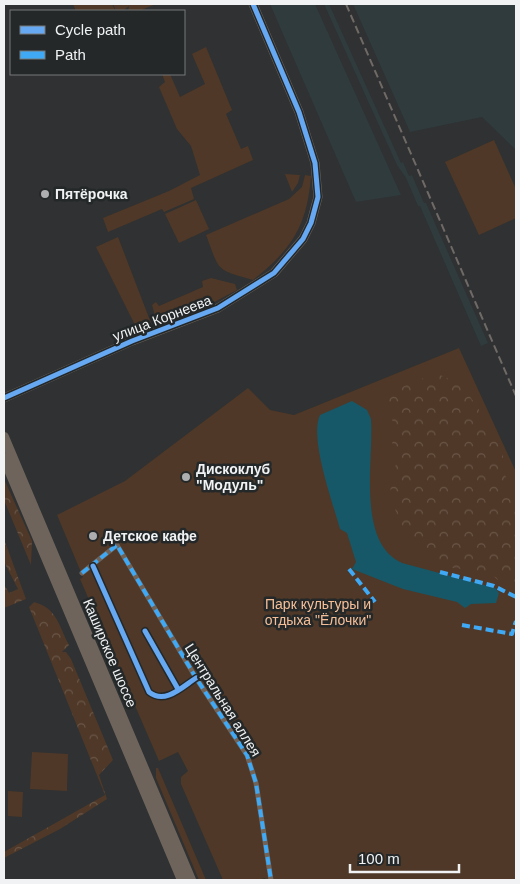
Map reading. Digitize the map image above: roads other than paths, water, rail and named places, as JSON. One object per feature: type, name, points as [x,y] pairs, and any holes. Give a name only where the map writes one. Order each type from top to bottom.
[{"type":"main road","name":"Каширское шоссе","points":[[4,437],[191,880]]},
{"type":"main road","name":"Каширское шоссе","points":[[4,458],[182,880]]},
{"type":"street","name":"улица Корнеева","points":[[4,398],[132,340],[218,308],[274,273],[303,239],[317,202],[318,184],[316,168],[306,132],[253,4]]},
{"type":"street","name":"Центральная аллея","points":[[82,573],[117,545],[196,678],[247,755],[256,783],[271,880]]},
{"type":"water","points":[[352,401],[367,410],[371,419],[370,498],[378,537],[388,552],[402,563],[495,588],[499,593],[496,603],[471,604],[465,608],[457,602],[403,589],[352,569],[356,562],[347,533],[340,529],[323,471],[317,425],[320,415]]},
{"type":"railway","points":[[346,4],[516,396]]},
{"type":"place","name":"Пятёрочка","points":[[45,194]]},
{"type":"place","name":"Дискоклуб \"Модуль\"","points":[[186,477]]},
{"type":"place","name":"Детское кафе","points":[[93,536]]},
{"type":"park label","name":"Парк культуры и отдыха \"Ёлочки\"","points":[[318,612]]}]
